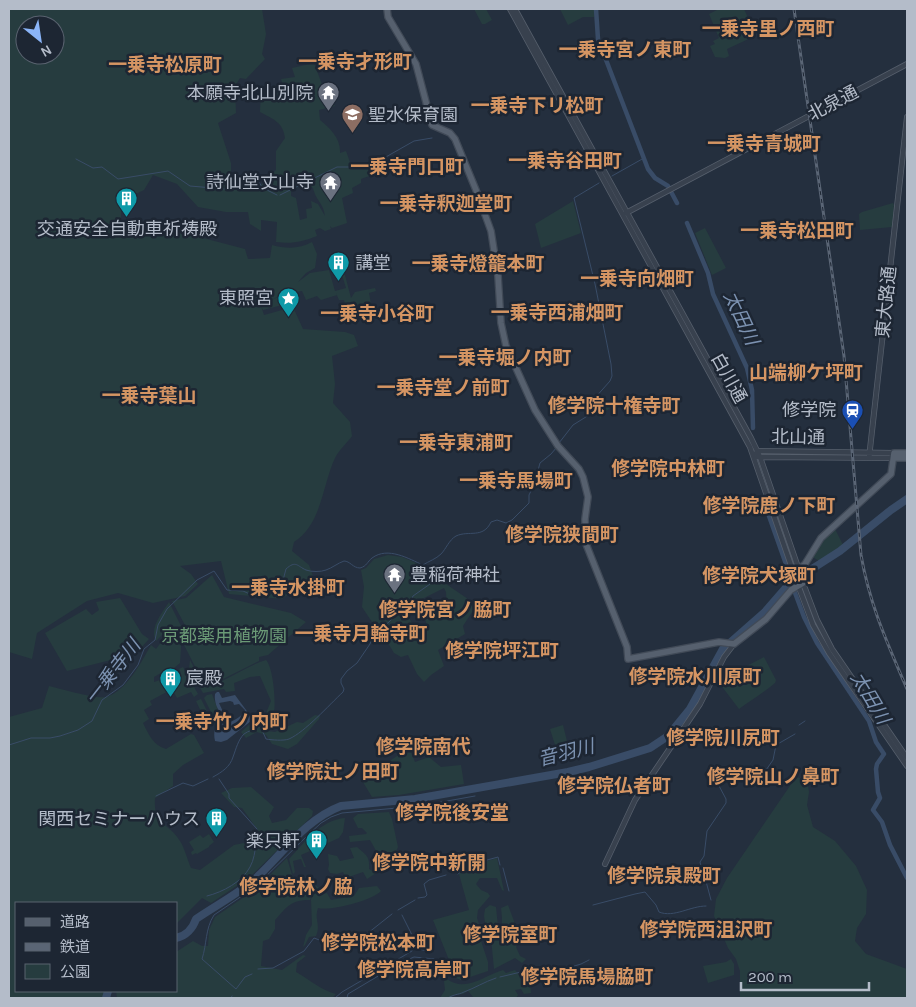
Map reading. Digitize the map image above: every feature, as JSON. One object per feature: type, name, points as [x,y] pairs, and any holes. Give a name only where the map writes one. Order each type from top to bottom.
[{"type":"main road","points":[[387,9],[388,16],[416,64],[432,125],[450,133],[455,139],[491,231],[498,276],[501,322],[506,346],[535,410],[557,445],[580,469],[588,497],[585,519],[586,544],[627,647],[628,659],[719,642],[731,643],[766,620],[791,590],[821,538],[892,474],[894,455]]},
{"type":"main road","name":"北山通","points":[[894,455],[907,453]]},
{"type":"main road","name":"北山通","points":[[894,455],[907,458]]},
{"type":"street","name":"白川通","points":[[510,9],[758,451],[813,625],[829,654],[907,766]]},
{"type":"street","name":"白川通","points":[[515,9],[754,456],[798,578],[832,649],[907,758]]},
{"type":"street","name":"北泉通","points":[[625,213],[907,64]]},
{"type":"street","name":"東大路通","points":[[869,455],[907,117]]},
{"type":"street","name":"北山通","points":[[869,455],[758,451],[754,456],[894,455]]},
{"type":"street","points":[[605,864],[635,800],[700,704],[731,643]]},
{"type":"green space","points":[[9,9],[262,9],[266,34],[262,54],[265,59],[246,79],[240,78],[235,86],[236,113],[218,123],[231,163],[231,189],[250,183],[260,186],[276,170],[276,151],[285,138],[280,125],[260,112],[261,89],[283,86],[281,79],[295,77],[292,68],[314,63],[323,87],[335,106],[319,110],[320,120],[331,130],[337,139],[340,153],[346,151],[351,165],[368,166],[372,175],[361,179],[361,183],[352,188],[353,193],[342,198],[347,223],[332,228],[330,226],[331,229],[325,231],[320,228],[315,230],[317,236],[302,241],[292,243],[276,242],[277,222],[261,220],[261,231],[250,224],[248,212],[226,212],[198,207],[177,184],[153,175],[144,190],[121,201],[121,228],[143,231],[161,227],[245,249],[248,259],[270,258],[272,245],[293,248],[312,242],[317,254],[315,268],[306,273],[298,282],[310,273],[329,270],[335,291],[346,288],[342,275],[345,275],[351,298],[355,292],[375,288],[376,291],[369,293],[372,309],[347,313],[344,300],[339,300],[337,295],[321,300],[317,296],[306,300],[302,291],[295,292],[292,288],[272,300],[291,291],[294,302],[263,310],[261,306],[264,315],[293,307],[303,329],[345,332],[354,335],[358,346],[332,356],[335,384],[333,403],[350,422],[352,436],[335,458],[316,515],[303,534],[294,542],[292,551],[309,565],[313,576],[282,599],[229,594],[221,561],[180,566],[191,574],[198,584],[185,596],[153,603],[118,593],[87,601],[37,633],[32,659],[9,652]],"holes":[[[310,186],[313,188],[325,216],[318,204],[311,201],[312,208],[306,209],[307,218],[300,220],[296,198],[291,196],[291,188]]]},
{"type":"green space","points":[[474,9],[486,9],[492,20],[482,24]]},
{"type":"green space","points":[[560,9],[594,9],[594,17],[583,17],[568,25]]},
{"type":"green space","points":[[719,9],[744,9],[750,22],[754,21],[758,30],[754,32],[755,36],[727,49],[729,56],[725,58],[715,57],[710,46],[715,44],[713,41],[719,38],[709,14]]},
{"type":"green space","points":[[573,201],[581,233],[541,248],[535,224]]},
{"type":"green space","points":[[893,203],[892,227],[860,230],[859,214]]},
{"type":"green space","points":[[705,228],[726,268],[712,275],[695,233]]},
{"type":"green space","points":[[615,395],[621,403],[615,409],[612,406],[602,415],[601,419],[596,413]]},
{"type":"green space","points":[[834,527],[843,545],[821,562],[811,556],[821,539]]},
{"type":"green space","points":[[388,555],[402,557],[426,567],[468,599],[474,609],[463,626],[465,634],[438,650],[444,666],[424,682],[417,674],[408,655],[401,657],[394,653],[385,638],[372,636],[372,622],[362,607],[364,587],[361,570],[366,568],[374,559]],"holes":[[[444,588],[447,610],[425,619],[427,626],[417,631],[403,612],[420,600]]]},
{"type":"green space","name":"京都薬用植物園","points":[[212,575],[224,597],[291,613],[306,622],[268,655],[259,657],[259,661],[209,686],[204,684],[184,645],[186,627],[172,601],[186,598]]},
{"type":"green space","points":[[120,598],[142,634],[149,639],[138,651],[131,655],[67,671],[45,633],[86,609],[92,615],[99,610],[96,602]]},
{"type":"green space","points":[[169,602],[181,626],[162,635],[156,641],[154,636],[155,626]]},
{"type":"green space","points":[[180,630],[182,632],[180,663],[173,669],[169,668],[154,677],[154,682],[181,673],[179,669],[183,667],[198,694],[194,697],[191,692],[177,698],[172,689],[150,701],[152,705],[144,710],[149,719],[143,723],[152,739],[166,749],[191,734],[194,735],[204,753],[183,765],[173,774],[173,786],[155,798],[156,814],[180,841],[191,868],[200,870],[234,845],[249,842],[260,833],[242,808],[234,807],[221,793],[232,788],[251,787],[274,807],[269,816],[272,823],[286,820],[297,808],[309,808],[313,811],[312,816],[250,877],[211,903],[202,898],[178,922],[178,902],[15,902],[15,992],[106,992],[103,998],[9,998],[9,717],[42,708],[49,686],[95,697],[106,697],[113,694],[127,683],[151,645],[156,649],[165,637]]},
{"type":"green space","points":[[764,657],[776,680],[775,683],[739,709],[720,684],[735,672]]},
{"type":"green space","points":[[190,660],[203,684],[209,686],[266,660],[272,677],[275,700],[274,712],[268,731],[275,732],[297,722],[303,723],[315,715],[320,716],[297,744],[288,749],[272,744],[266,735],[257,732],[246,738],[241,732],[256,719],[264,718],[271,701],[260,676],[250,677],[234,683],[235,691],[226,692],[224,689],[203,693],[189,668]]},
{"type":"green space","points":[[212,694],[222,715],[222,719],[216,725],[212,723],[214,718],[204,698]]},
{"type":"green space","points":[[201,699],[211,719],[199,726],[197,722],[204,718],[196,701]]},
{"type":"green space","points":[[563,725],[567,741],[555,745],[550,729]]},
{"type":"green space","points":[[409,748],[415,762],[429,757],[441,767],[461,765],[464,784],[399,795],[372,797],[363,782],[373,772]]},
{"type":"green space","points":[[796,777],[807,780],[809,792],[807,805],[813,827],[835,841],[856,866],[867,890],[866,914],[857,928],[855,941],[866,954],[907,969],[907,998],[740,998],[740,971],[736,959],[728,948],[714,916],[716,899],[727,878]]},
{"type":"green space","points":[[389,812],[398,847],[394,856],[379,856],[370,840],[350,842],[349,836],[367,833],[362,828],[358,828],[353,818],[358,814]]},
{"type":"green space","points":[[345,818],[343,832],[339,838],[301,855],[306,867],[304,867],[301,859],[293,861],[295,872],[293,874],[289,859],[301,846],[321,827]]},
{"type":"green space","points":[[209,834],[214,842],[209,847],[192,855],[191,852],[194,850],[189,842],[200,835],[203,838]]},
{"type":"green space","points":[[357,847],[368,858],[369,869],[376,873],[367,879],[363,872],[346,878],[343,872],[337,874],[330,873],[328,869],[328,854],[337,856],[340,861],[354,858],[350,848]]},
{"type":"green space","points":[[287,858],[292,875],[312,892],[310,900],[293,903],[275,920],[275,929],[269,939],[263,941],[261,966],[282,970],[303,955],[306,956],[297,963],[296,972],[320,987],[336,994],[332,998],[117,998],[116,992],[178,992],[178,951],[193,941],[202,946],[208,946],[209,930],[215,917],[257,888]]},
{"type":"green space","points":[[497,858],[504,891],[497,878],[480,878],[476,884],[490,896],[478,910],[477,918],[482,933],[481,941],[488,962],[488,971],[461,980],[450,976],[448,967],[451,965],[433,920],[469,910],[459,874],[467,867]]},
{"type":"green space","points":[[311,883],[318,887],[321,894],[327,893],[331,900],[354,896],[359,888],[377,886],[381,891],[376,895],[351,904],[324,909],[318,908],[316,936],[309,937],[303,947],[306,935],[312,925],[311,900],[313,892],[305,885]]},
{"type":"green space","points":[[490,905],[496,907],[498,927],[489,932],[486,929],[484,916],[485,909]]},
{"type":"green space","points":[[508,905],[519,942],[516,947],[520,956],[526,959],[522,963],[515,958],[494,969],[491,938],[501,925],[501,908]]},
{"type":"green space","points":[[731,959],[734,964],[734,975],[708,983],[703,966],[726,962]]},
{"type":"green space","points":[[503,970],[506,973],[515,970],[520,976],[530,982],[531,993],[524,994],[521,989],[515,990],[518,995],[516,998],[474,998],[468,991],[463,994],[454,995],[451,998],[440,998],[445,990],[444,981],[447,979],[454,983],[468,984]]},
{"type":"water","points":[[219,692],[222,698],[235,695],[249,714],[251,721],[227,740],[221,742],[215,741],[214,737],[214,731],[222,719],[222,714],[215,702],[215,694]],"holes":[[[233,702],[234,705],[239,704],[245,710],[240,716],[224,727],[222,726],[225,716],[219,703]]]},
{"type":"waterway","name":"太田川","points":[[596,9],[598,39],[648,169],[655,178],[668,186],[677,203]]},
{"type":"waterway","points":[[280,195],[337,167],[352,167],[377,162],[414,141],[432,138]]},
{"type":"waterway","name":"一乗寺川","points":[[612,176],[644,158]]},
{"type":"waterway","points":[[76,159],[93,168],[102,167],[118,179],[168,171],[190,186],[225,189],[251,179],[258,181],[263,188],[277,195]]},
{"type":"waterway","name":"一乗寺川","points":[[559,443],[573,425],[589,415],[594,399],[610,381],[612,376],[595,284],[574,198],[599,183]]},
{"type":"waterway","name":"太田川","points":[[687,223],[708,273],[713,294],[747,368],[752,390],[753,428]]},
{"type":"waterway","name":"一乗寺川","points":[[9,745],[31,738],[60,736],[78,730],[92,721],[102,700],[123,685],[138,665],[144,649],[155,640],[158,625],[167,609],[197,580],[214,571],[227,590],[243,591],[252,595],[273,592],[279,588],[286,569],[294,564],[308,571],[324,571],[344,561],[360,568],[378,555],[391,553],[423,565],[439,556],[456,536],[484,531],[491,522],[497,520],[506,523],[512,520],[529,503],[529,495],[540,463],[557,447]]},
{"type":"waterway","name":"音羽川","points":[[178,937],[189,931],[196,919],[233,896],[254,880],[294,839],[316,820],[341,806],[415,799],[568,772],[650,748],[668,736],[690,709],[723,649],[765,612],[790,583],[840,551],[907,499]]},
{"type":"waterway","name":"太田川","points":[[769,516],[793,584]]},
{"type":"waterway","points":[[262,730],[266,739],[289,739],[309,724],[343,692],[341,679],[357,663],[370,644],[374,634],[389,622],[399,608],[410,602],[413,596],[430,584],[431,581],[423,565]]},
{"type":"waterway","name":"太田川","points":[[794,590],[804,617],[817,643],[869,721],[876,742],[884,754],[876,769],[880,798],[873,810],[882,822],[890,845],[907,878]]},
{"type":"waterway","points":[[799,725],[805,721]]},
{"type":"waterway","points":[[213,777],[230,764],[244,734],[259,727]]},
{"type":"waterway","points":[[702,871],[700,862],[704,856],[707,831],[726,803],[726,799],[718,784],[722,777],[746,778],[758,771],[766,770],[773,760],[776,745],[795,734]]},
{"type":"waterway","points":[[156,796],[183,783],[193,786],[208,779]]},
{"type":"waterway","points":[[219,779],[229,794],[229,798],[257,829]]},
{"type":"waterway","points":[[252,974],[245,977],[236,989],[202,959],[211,920],[214,915],[255,887],[321,823],[342,813],[419,806],[475,796]]},
{"type":"waterway","points":[[207,896],[226,889],[247,872],[254,856],[256,844]]},
{"type":"waterway","points":[[458,874],[469,865],[498,857],[500,865]]},
{"type":"waterway","points":[[503,868],[509,891]]},
{"type":"waterway","points":[[704,874],[711,900]]},
{"type":"waterway","points":[[418,898],[427,895],[424,884],[429,880],[446,875]]},
{"type":"waterway","points":[[593,905],[645,892],[656,905],[659,912],[670,914],[706,906]]},
{"type":"waterway","points":[[398,910],[415,900]]},
{"type":"waterway","points":[[258,969],[273,968],[304,951],[314,938],[322,941],[368,933],[392,914]]},
{"type":"waterway","points":[[402,915],[419,949],[427,951]]},
{"type":"waterway","points":[[335,998],[412,951]]},
{"type":"waterway","points":[[347,998],[348,994],[400,963],[414,957],[434,959]]},
{"type":"waterway","points":[[527,973],[541,976],[589,960]]},
{"type":"waterway","points":[[500,977],[521,972]]},
{"type":"waterway","points":[[448,998],[496,978]]},
{"type":"waterway","name":"音羽川","points":[[106,998],[108,992]]},
{"type":"railway","points":[[794,9],[844,356],[861,555],[874,607],[907,689]]},
{"type":"place","name":"本願寺北山別院","points":[[329,112]]},
{"type":"place","name":"聖水保育園","points":[[352,134]]},
{"type":"place","name":"詩仙堂丈山寺","points":[[330,201]]},
{"type":"place","name":"交通安全自動車祈祷殿","points":[[127,218]]},
{"type":"place","name":"講堂","points":[[339,282]]},
{"type":"place","name":"東照宮","points":[[289,317]]},
{"type":"place","name":"修学院","points":[[852,429]]},
{"type":"place","name":"豊稲荷神社","points":[[394,594]]},
{"type":"place","name":"宸殿","points":[[170,697]]},
{"type":"place","name":"関西セミナーハウス","points":[[216,838]]},
{"type":"place","name":"楽只軒","points":[[316,860]]},
{"type":"district","name":"一乗寺里ノ西町","points":[[768,29]]},
{"type":"district","name":"一乗寺宮ノ東町","points":[[625,50]]},
{"type":"district","name":"一乗寺才形町","points":[[355,62]]},
{"type":"district","name":"一乗寺松原町","points":[[165,65]]},
{"type":"district","name":"一乗寺下リ松町","points":[[537,106]]},
{"type":"district","name":"一乗寺青城町","points":[[764,144]]},
{"type":"district","name":"一乗寺谷田町","points":[[565,161]]},
{"type":"district","name":"一乗寺門口町","points":[[407,167]]},
{"type":"district","name":"一乗寺釈迦堂町","points":[[446,204]]},
{"type":"district","name":"一乗寺松田町","points":[[797,231]]},
{"type":"district","name":"一乗寺燈籠本町","points":[[478,264]]},
{"type":"district","name":"一乗寺向畑町","points":[[637,279]]},
{"type":"district","name":"一乗寺西浦畑町","points":[[557,313]]},
{"type":"district","name":"一乗寺小谷町","points":[[377,314]]},
{"type":"district","name":"一乗寺堀ノ内町","points":[[505,358]]},
{"type":"district","name":"山端柳ケ坪町","points":[[806,373]]},
{"type":"district","name":"一乗寺堂ノ前町","points":[[443,388]]},
{"type":"district","name":"一乗寺葉山","points":[[149,396]]},
{"type":"district","name":"修学院十権寺町","points":[[614,406]]},
{"type":"district","name":"一乗寺東浦町","points":[[456,443]]},
{"type":"district","name":"修学院中林町","points":[[668,469]]},
{"type":"district","name":"一乗寺馬場町","points":[[516,481]]},
{"type":"district","name":"修学院鹿ノ下町","points":[[769,506]]},
{"type":"district","name":"修学院狭間町","points":[[562,535]]},
{"type":"district","name":"修学院犬塚町","points":[[759,576]]},
{"type":"district","name":"一乗寺水掛町","points":[[288,588]]},
{"type":"district","name":"修学院宮ノ脇町","points":[[445,610]]},
{"type":"district","name":"一乗寺月輪寺町","points":[[361,634]]},
{"type":"district","name":"修学院坪江町","points":[[502,651]]},
{"type":"district","name":"修学院水川原町","points":[[695,677]]},
{"type":"district","name":"一乗寺竹ノ内町","points":[[222,722]]},
{"type":"district","name":"修学院川尻町","points":[[723,738]]},
{"type":"district","name":"修学院南代","points":[[423,747]]},
{"type":"district","name":"修学院辻ノ田町","points":[[333,772]]},
{"type":"district","name":"修学院山ノ鼻町","points":[[773,777]]},
{"type":"district","name":"修学院仏者町","points":[[614,786]]},
{"type":"district","name":"修学院後安堂","points":[[452,813]]},
{"type":"district","name":"修学院中新開","points":[[429,863]]},
{"type":"district","name":"修学院泉殿町","points":[[664,876]]},
{"type":"district","name":"修学院林ノ脇","points":[[296,887]]},
{"type":"district","name":"修学院西沮沢町","points":[[706,930]]},
{"type":"district","name":"修学院室町","points":[[510,935]]},
{"type":"district","name":"修学院松本町","points":[[378,943]]},
{"type":"district","name":"修学院高岸町","points":[[414,970]]},
{"type":"district","name":"修学院馬場脇町","points":[[587,977]]}]
